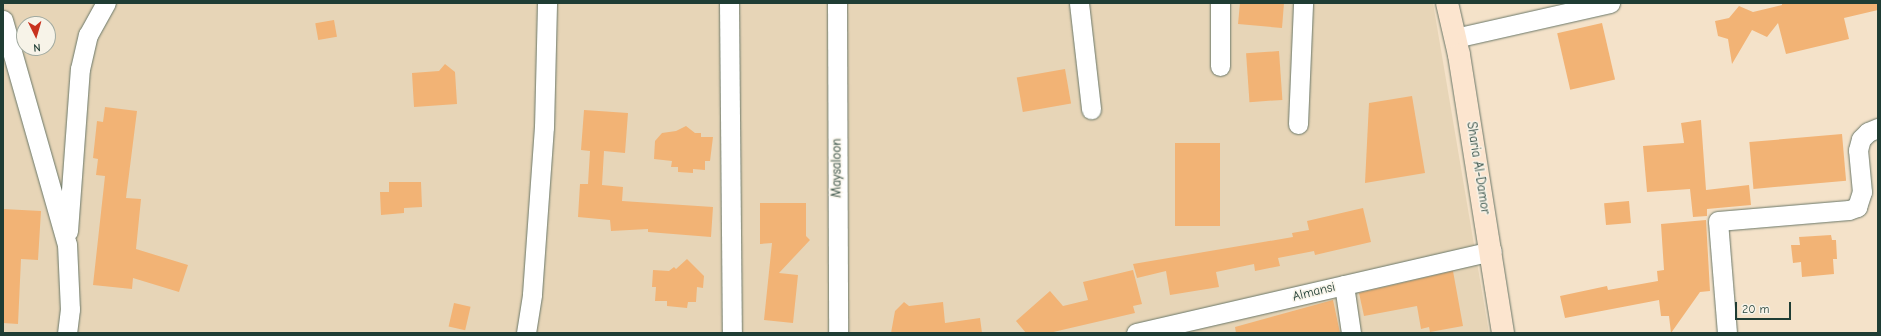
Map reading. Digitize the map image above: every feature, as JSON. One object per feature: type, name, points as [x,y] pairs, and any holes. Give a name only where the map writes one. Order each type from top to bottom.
[{"type":"street","points":[[67,333],[70,309],[67,244],[80,69],[88,35],[106,3]]},
{"type":"street","points":[[526,333],[532,294],[544,127],[547,3]]},
{"type":"street","points":[[729,3],[732,333]]},
{"type":"street","name":"Maysaloon","points":[[837,3],[838,333]]},
{"type":"street","points":[[1079,3],[1091,109]]},
{"type":"street","points":[[1220,3],[1220,66]]},
{"type":"street","points":[[1298,124],[1303,3]]},
{"type":"street","name":"Sharia Al-Damor","points":[[1447,3],[1455,38],[1492,251],[1503,333]]},
{"type":"street","points":[[1455,38],[1610,3]]},
{"type":"street","points":[[3,20],[67,244]]},
{"type":"street","points":[[1727,333],[1718,221],[1849,210],[1857,207],[1862,192],[1858,150],[1861,139],[1868,132],[1878,128]]},
{"type":"street","name":"Almansi","points":[[1136,333],[1186,328],[1344,285],[1492,251]]},
{"type":"street","points":[[1344,285],[1351,333]]},
{"type":"shaded area","points":[[3,3],[1433,3],[1489,333],[3,333]]},
{"type":"building","points":[[1240,3],[1284,3],[1282,28],[1238,24]]},
{"type":"building","points":[[1782,3],[1878,3],[1878,10],[1844,18],[1849,39],[1786,54],[1778,23],[1767,37],[1752,30],[1732,64],[1728,39],[1718,36],[1715,21],[1729,18],[1739,6],[1753,12],[1782,5]]},
{"type":"building","points":[[334,20],[337,37],[318,40],[315,23]]},
{"type":"building","points":[[1602,23],[1615,80],[1570,90],[1557,33]]},
{"type":"building","points":[[1279,51],[1282,100],[1249,102],[1246,53]]},
{"type":"building","points":[[445,64],[455,72],[457,104],[414,107],[412,73],[439,71]]},
{"type":"building","points":[[1065,69],[1071,103],[1023,112],[1017,78]]},
{"type":"building","points":[[1412,96],[1425,173],[1365,183],[1369,103]]},
{"type":"building","points":[[105,107],[137,111],[126,198],[141,199],[136,249],[188,265],[179,292],[133,278],[132,289],[93,285],[105,176],[96,175],[98,159],[93,158],[97,121],[103,122]]},
{"type":"building","points":[[584,110],[628,113],[625,153],[604,151],[602,185],[623,187],[622,201],[713,207],[711,237],[648,232],[648,229],[611,231],[610,220],[578,217],[580,184],[588,184],[590,151],[581,150]]},
{"type":"building","points":[[1701,120],[1706,190],[1749,185],[1751,205],[1707,209],[1707,216],[1693,217],[1690,189],[1647,192],[1643,146],[1684,143],[1681,123]]},
{"type":"building","points":[[686,126],[695,133],[701,133],[701,137],[713,137],[710,161],[705,161],[705,170],[693,169],[693,173],[678,172],[678,167],[671,167],[672,161],[654,159],[655,141],[662,133],[676,131]]},
{"type":"building","points":[[1842,134],[1846,181],[1753,189],[1749,142]]},
{"type":"building","points":[[1175,143],[1220,143],[1220,226],[1175,226]]},
{"type":"building","points":[[389,182],[421,182],[422,207],[404,208],[404,213],[381,215],[380,192],[389,192]]},
{"type":"building","points":[[1629,201],[1631,223],[1606,225],[1604,203]]},
{"type":"building","points":[[760,203],[806,203],[806,236],[810,240],[779,273],[798,275],[793,323],[764,320],[772,243],[760,244]]},
{"type":"building","points":[[1363,208],[1371,242],[1315,255],[1314,251],[1278,258],[1280,266],[1255,271],[1254,264],[1216,272],[1219,287],[1170,295],[1166,271],[1137,278],[1133,264],[1293,237],[1292,233],[1309,230],[1307,221]]},
{"type":"building","points":[[3,209],[41,211],[38,260],[21,259],[18,324],[3,323]]},
{"type":"building","points":[[1706,220],[1710,291],[1700,292],[1671,333],[1669,316],[1661,316],[1659,300],[1565,318],[1560,296],[1607,286],[1608,290],[1658,281],[1657,271],[1664,270],[1661,224]]},
{"type":"building","points":[[1831,235],[1832,240],[1836,240],[1837,259],[1833,259],[1834,274],[1802,277],[1801,262],[1793,263],[1791,245],[1800,245],[1799,237]]},
{"type":"building","points":[[687,259],[704,276],[703,288],[697,287],[696,302],[688,302],[687,308],[667,306],[667,301],[655,301],[656,287],[652,287],[653,270],[669,271],[674,267],[676,269]]},
{"type":"building","points":[[1133,270],[1142,304],[1133,306],[1135,313],[1049,333],[1026,333],[1016,321],[1050,291],[1063,306],[1088,300],[1083,282]]},
{"type":"building","points":[[1453,271],[1463,326],[1430,332],[1429,327],[1421,329],[1417,306],[1364,316],[1359,293]]},
{"type":"building","points":[[1333,300],[1340,333],[1236,333],[1235,327]]},
{"type":"building","points":[[904,302],[909,306],[943,302],[945,323],[980,318],[982,333],[891,333],[895,311]]},
{"type":"building","points":[[454,303],[471,307],[465,330],[449,326]]}]
